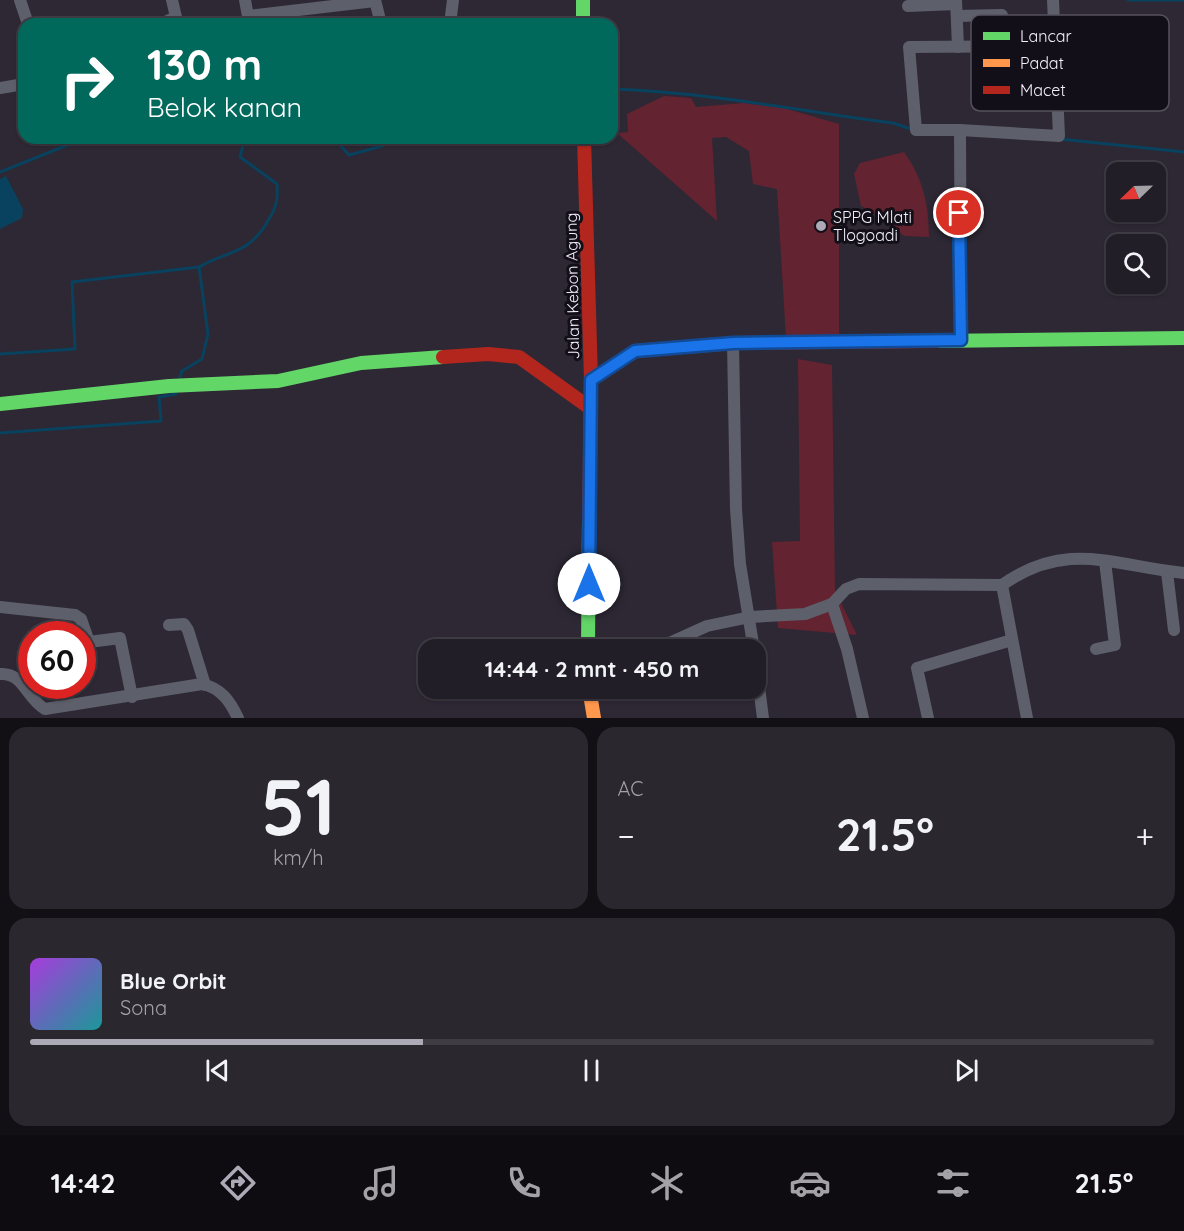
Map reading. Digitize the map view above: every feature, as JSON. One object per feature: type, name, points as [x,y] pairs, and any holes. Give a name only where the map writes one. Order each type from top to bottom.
[{"type":"street","points":[[20,0],[26,18]]},
{"type":"street","points":[[172,0],[176,17],[174,18]]},
{"type":"street","points":[[245,0],[249,18]]},
{"type":"street","points":[[275,18],[375,0],[380,18]]},
{"type":"street","points":[[451,18],[453,0]]},
{"type":"street","points":[[583,0],[583,18]]},
{"type":"street","points":[[1053,0],[1054,15]]},
{"type":"street","points":[[908,6],[956,7],[1002,15]]},
{"type":"street","points":[[956,7],[958,47]]},
{"type":"street","points":[[971,47],[909,47],[916,130],[960,130],[1059,136],[1058,111]]},
{"type":"street","points":[[0,88],[18,85]]},
{"type":"street","points":[[960,130],[961,340]]},
{"type":"street","name":"Jalan Kebon Agung","points":[[584,144],[591,380],[588,639]]},
{"type":"street","points":[[591,380],[635,351],[733,343],[1184,338]]},
{"type":"street","points":[[733,343],[736,509],[741,564],[753,639]]},
{"type":"street","points":[[0,404],[169,386],[278,381],[362,363],[488,354],[519,357],[590,408]]},
{"type":"street","points":[[678,639],[707,626],[750,617],[805,614],[832,604],[846,589],[859,584],[1002,585],[1035,565],[1082,557],[1184,573]]},
{"type":"street","points":[[1096,649],[1115,645],[1105,561]]},
{"type":"street","points":[[1167,572],[1174,630]]},
{"type":"street","points":[[1002,585],[1027,718]]},
{"type":"street","points":[[832,604],[847,649],[863,718]]},
{"type":"street","points":[[0,607],[75,615],[81,619],[89,642],[120,638],[132,697]]},
{"type":"street","points":[[169,625],[184,624],[188,630],[205,685]]},
{"type":"street","points":[[928,718],[917,668],[1012,640]]},
{"type":"street","points":[[0,674],[17,677],[35,704],[45,709],[205,685],[217,688],[238,718]]},
{"type":"street","points":[[591,699],[594,718]]},
{"type":"street","points":[[761,699],[763,718]]},
{"type":"shaded area","points":[[664,96],[691,98],[696,107],[744,103],[784,108],[839,124],[839,340],[786,338],[777,189],[753,184],[749,151],[726,137],[712,138],[717,221],[618,134],[628,132],[627,114]]},
{"type":"shaded area","points":[[904,152],[924,192],[929,237],[904,236],[877,214],[861,206],[854,174],[860,163]]},
{"type":"shaded area","points":[[798,359],[832,365],[835,591],[857,635],[778,628],[772,542],[800,541]]},
{"type":"water","points":[[6,176],[23,209],[22,218],[0,229],[0,179]]},
{"type":"waterway","points":[[1128,0],[1184,0]]},
{"type":"waterway","points":[[618,89],[718,98],[893,123],[911,129]]},
{"type":"waterway","points":[[1060,139],[1184,152]]},
{"type":"waterway","points":[[0,172],[70,144]]},
{"type":"waterway","points":[[180,377],[182,371],[202,359],[208,334],[199,267],[238,250],[254,239],[262,231],[275,206],[277,184],[240,157],[243,144]]},
{"type":"waterway","points":[[339,144],[349,155],[384,144]]},
{"type":"waterway","points":[[0,354],[75,349],[72,282],[199,267]]},
{"type":"waterway","points":[[0,433],[161,421],[159,397],[176,394]]},
{"type":"traffic: fast","points":[[583,0],[583,18]]},
{"type":"traffic: fast","points":[[936,341],[1184,338]]},
{"type":"traffic: fast","points":[[0,404],[169,386],[278,381],[361,363],[443,357]]},
{"type":"traffic: fast","points":[[588,639],[589,519]]},
{"type":"traffic: slow","points":[[591,699],[594,718]]},
{"type":"traffic: jam","points":[[584,144],[591,380],[589,519]]},
{"type":"traffic: jam","points":[[591,380],[635,351],[733,343],[936,341]]},
{"type":"traffic: jam","points":[[443,357],[488,354],[519,357],[590,408]]},
{"type":"place","name":"SPPG Mlati Tlogoadi","points":[[821,226]]},
{"type":"route","points":[[589,584],[591,380],[635,351],[733,343],[961,340],[959,213]]}]
